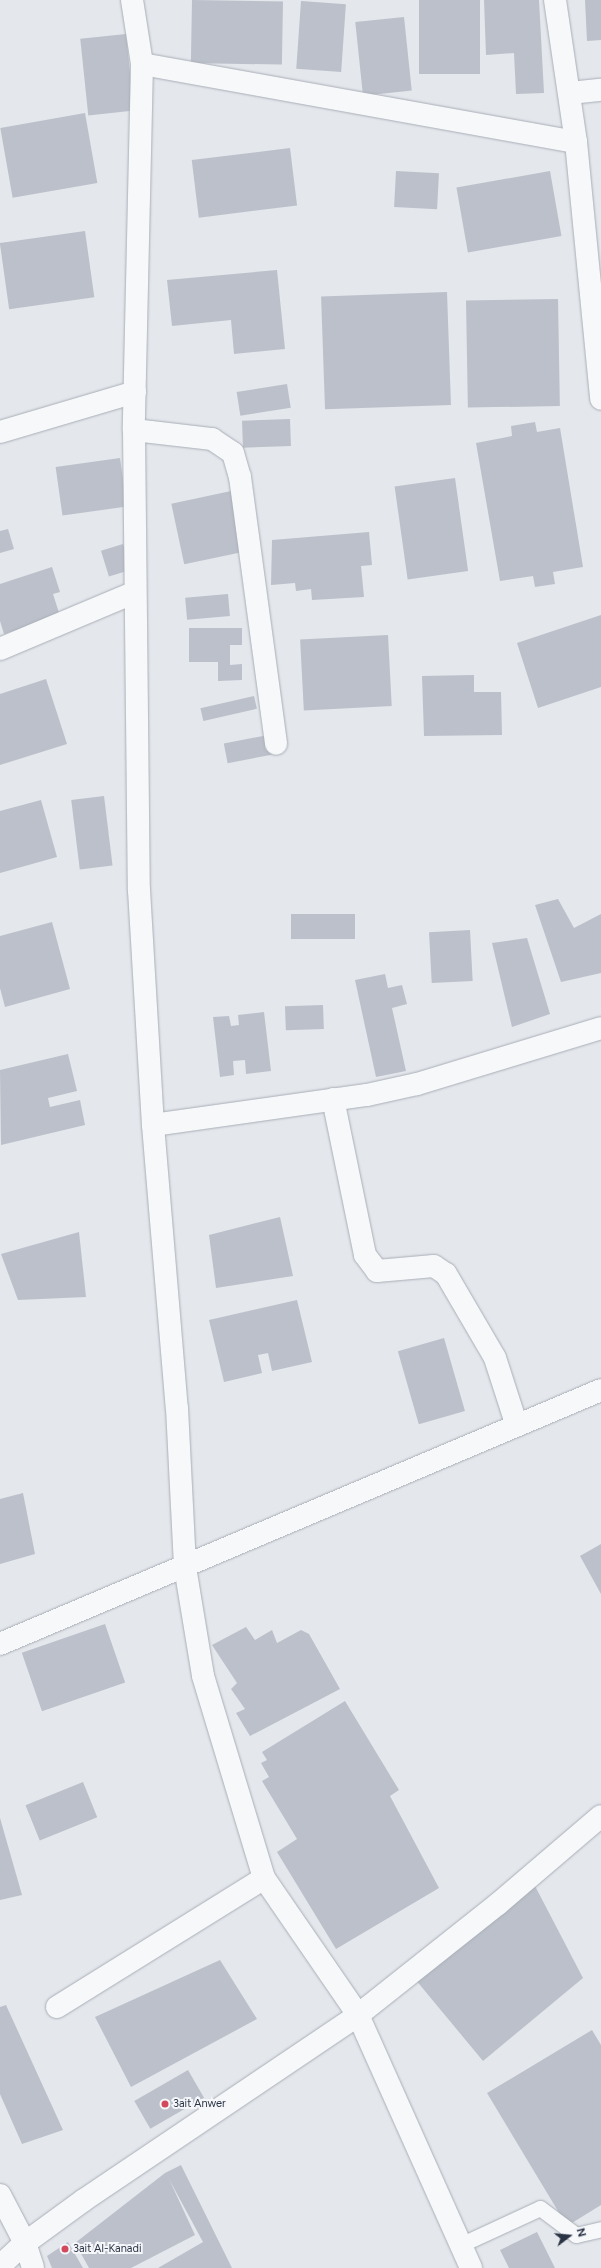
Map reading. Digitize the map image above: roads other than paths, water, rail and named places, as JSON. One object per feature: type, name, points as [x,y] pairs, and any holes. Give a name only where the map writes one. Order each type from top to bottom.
[{"type":"street","points":[[132,0],[142,64],[134,430],[133,593],[139,890],[153,1125],[177,1408],[185,1567],[203,1676],[264,1878],[358,2015],[471,2268]]},
{"type":"street","points":[[555,0],[570,93],[576,142],[601,399]]},
{"type":"street","points":[[142,64],[576,142]]},
{"type":"street","points":[[570,93],[601,90]]},
{"type":"street","points":[[0,432],[135,392]]},
{"type":"street","points":[[134,430],[212,439],[233,453],[240,478],[276,744]]},
{"type":"street","points":[[0,649],[133,593]]},
{"type":"street","points":[[153,1125],[333,1099],[417,1084],[601,1028]]},
{"type":"street","points":[[333,1099],[366,1255],[377,1271],[434,1266],[446,1274],[495,1358],[517,1426]]},
{"type":"street","points":[[0,1644],[601,1390]]},
{"type":"street","points":[[0,2266],[25,2243],[358,2015],[498,1904],[601,1816]]},
{"type":"street","points":[[57,2007],[264,1878]]},
{"type":"street","points":[[0,2195],[25,2243],[33,2268]]},
{"type":"lane","points":[[460,2245],[540,2208],[576,2235],[601,2229]]},
{"type":"place","name":"3ait Anwer","points":[[165,2104]]},
{"type":"place","name":"3ait Al-Kanadi","points":[[65,2249]]}]
